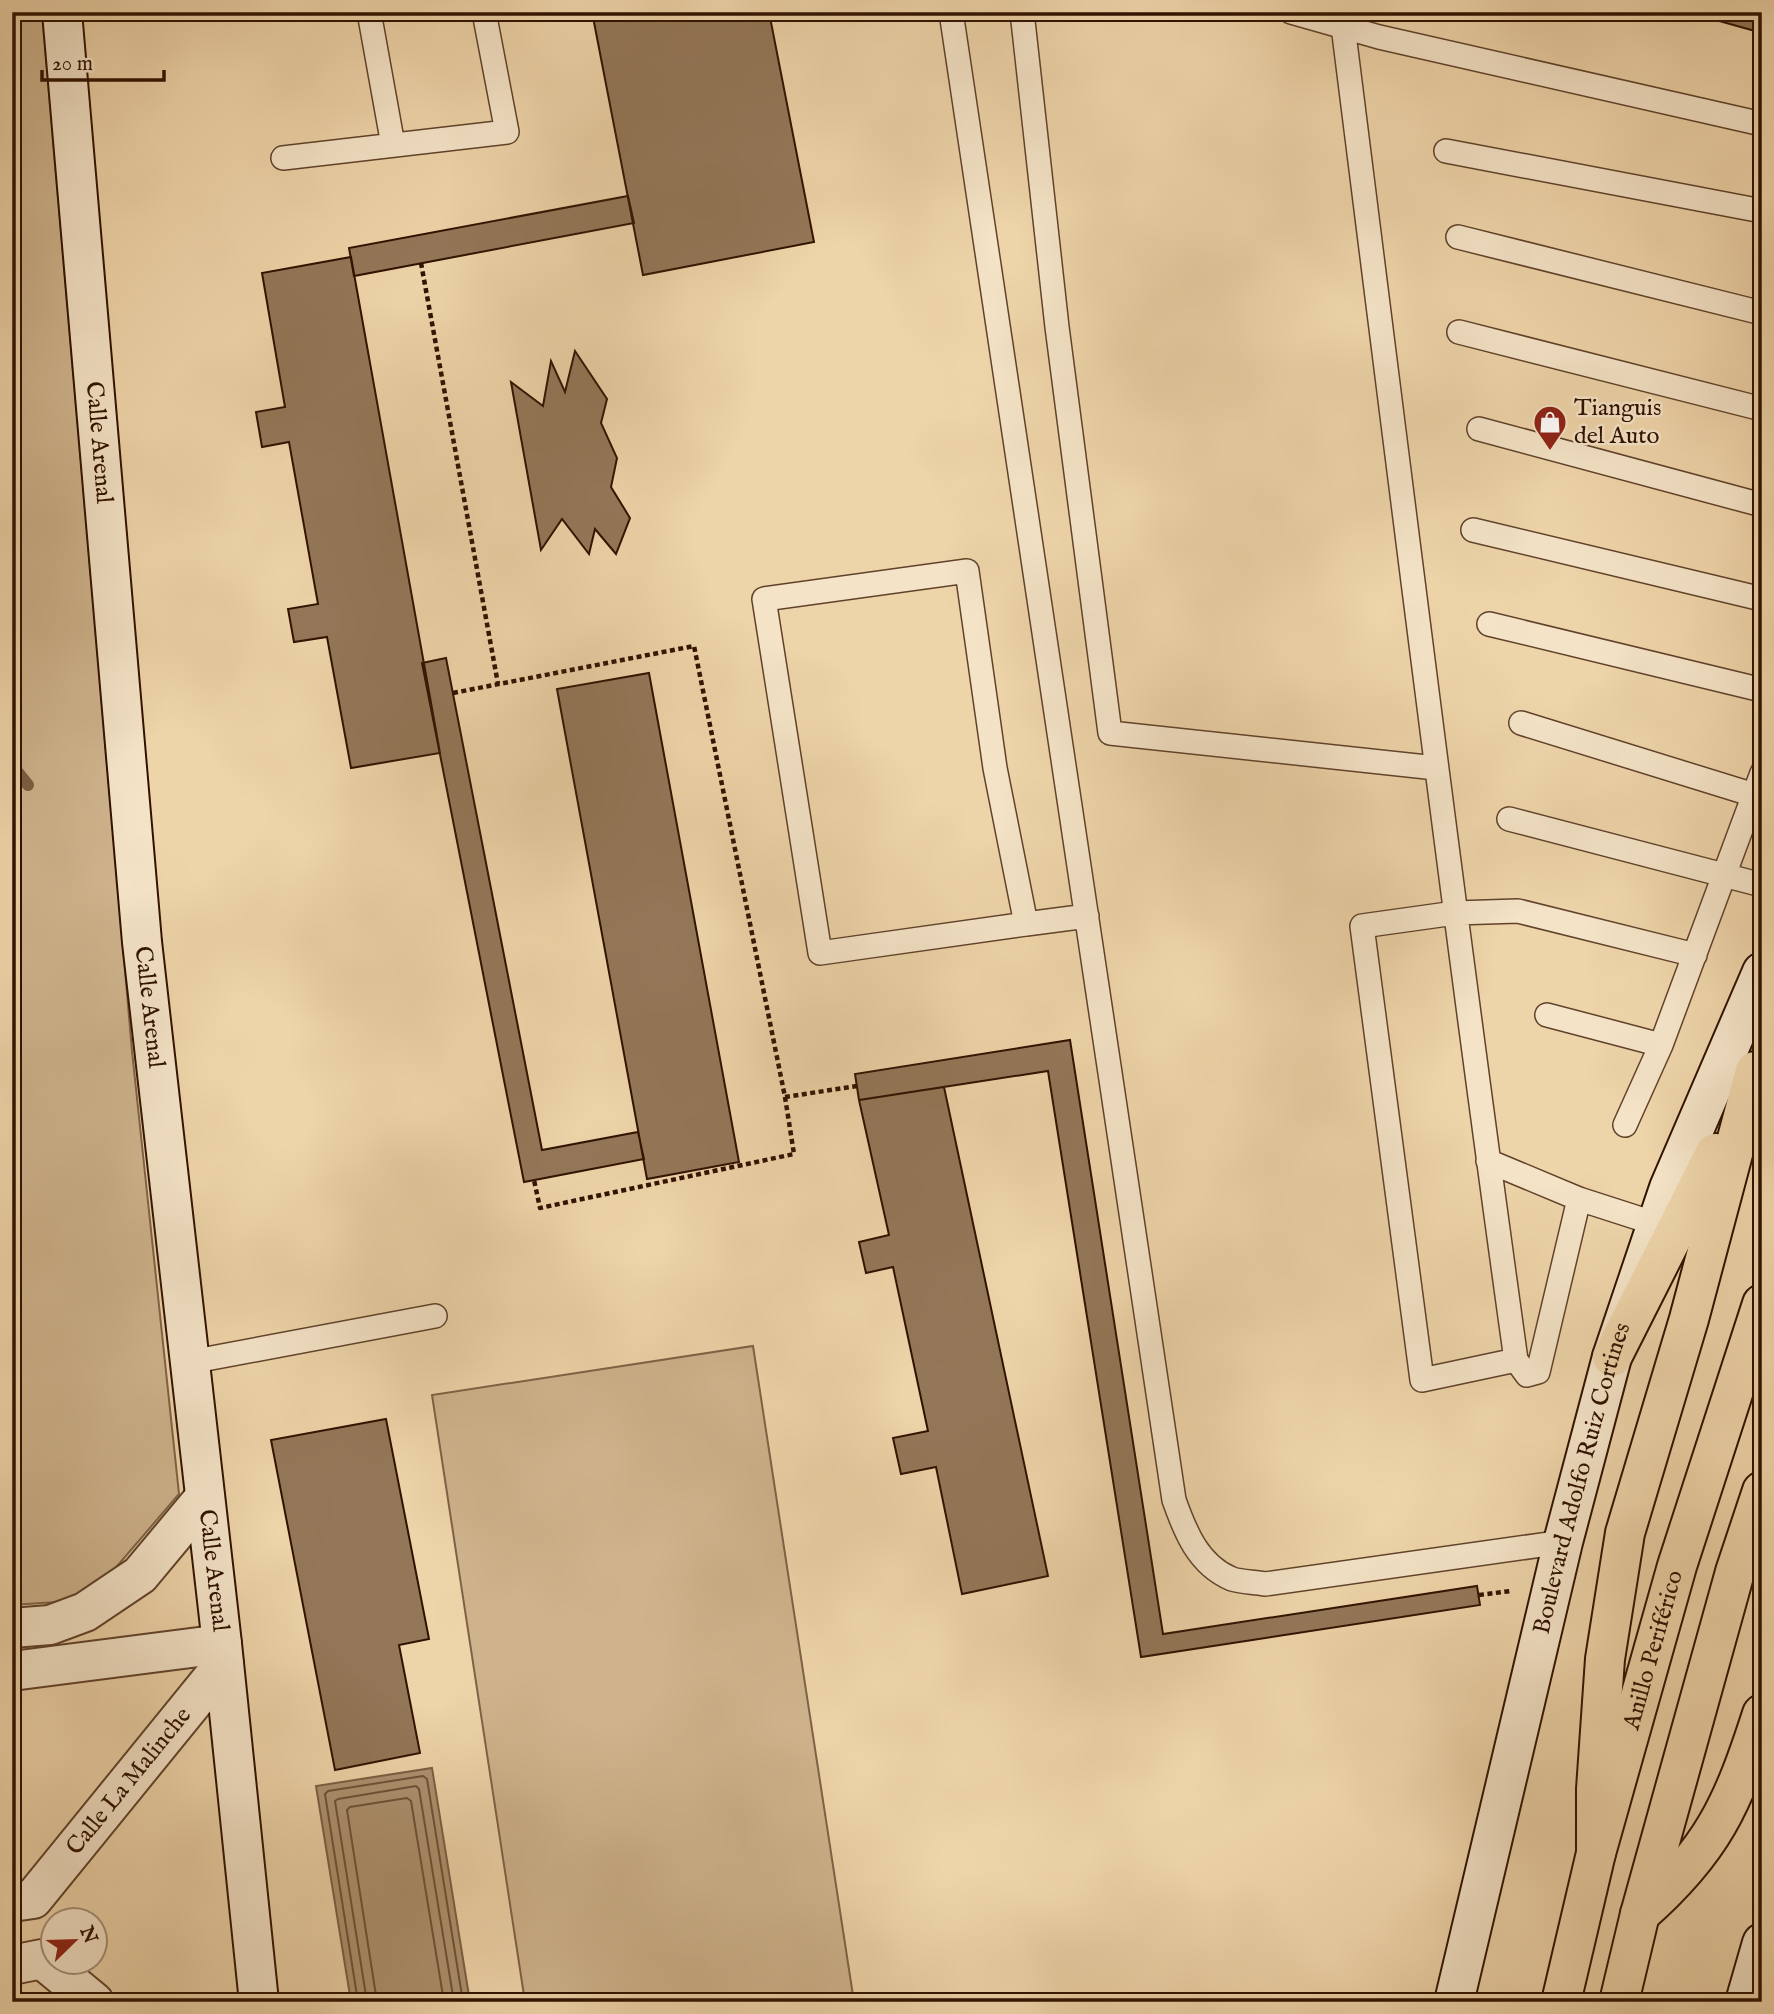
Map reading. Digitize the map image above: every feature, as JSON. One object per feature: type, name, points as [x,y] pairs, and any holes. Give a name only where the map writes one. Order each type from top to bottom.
[{"type":"highway","points":[[1612,1357],[1667,1227],[1758,1062]]},
{"type":"highway","points":[[1596,1853],[1597,1776],[1604,1672],[1613,1596],[1625,1533],[1689,1319],[1758,1062]]},
{"type":"highway","name":"Anillo Periférico","points":[[1562,2002],[1596,1853],[1677,1566],[1762,1304]]},
{"type":"highway","points":[[1619,2002],[1640,1914],[1735,1572],[1762,1491]]},
{"type":"highway","points":[[1640,1914],[1678,1878],[1715,1830],[1740,1778],[1762,1714]]},
{"type":"street","name":"Calle Arenal","points":[[62,12],[142,942],[223,1654],[259,2002]]},
{"type":"street","points":[[1667,1227],[1669,1188],[1762,972]]},
{"type":"street","name":"Boulevard Adolfo Ruiz Cortines","points":[[1454,2002],[1563,1542],[1612,1357]]},
{"type":"street","points":[[12,1628],[50,1625],[85,1612],[140,1575],[205,1497]]},
{"type":"street","points":[[12,1671],[223,1654]]},
{"type":"street","name":"Calle La Malinche","points":[[94,2002],[27,1962],[32,1953],[22,1933],[25,1908],[23,1900],[223,1654]]},
{"type":"street","points":[[1745,2002],[1762,1943]]},
{"type":"lane","points":[[369,12],[393,145]]},
{"type":"lane","points":[[283,158],[507,132],[484,12]]},
{"type":"lane","points":[[951,12],[1174,1500],[1185,1532],[1203,1560],[1232,1579],[1265,1584],[1563,1542]]},
{"type":"lane","points":[[1022,12],[1057,327],[1110,733],[1436,768]]},
{"type":"lane","points":[[1292,12],[1762,124]]},
{"type":"lane","points":[[1343,26],[1488,1161],[1517,1360],[1527,1375],[1538,1372],[1579,1199]]},
{"type":"lane","points":[[1446,151],[1762,211]]},
{"type":"lane","points":[[1458,237],[1762,313]]},
{"type":"lane","points":[[1459,332],[1762,410]]},
{"type":"lane","points":[[1479,429],[1762,505]]},
{"type":"lane","points":[[1474,530],[1762,599]]},
{"type":"lane","points":[[1026,925],[995,768],[967,571],[764,599],[820,953],[1026,925],[1087,916]]},
{"type":"lane","points":[[1489,624],[1762,690]]},
{"type":"lane","points":[[1521,723],[1758,784],[1661,1045],[1625,1125]]},
{"type":"lane","points":[[1509,819],[1762,885]]},
{"type":"lane","points":[[1517,1360],[1422,1380],[1362,926],[1455,913],[1518,911],[1695,954]]},
{"type":"lane","points":[[1547,1015],[1661,1045]]},
{"type":"lane","points":[[1488,1161],[1579,1199],[1667,1227]]},
{"type":"lane","points":[[190,1362],[435,1316]]},
{"type":"path","points":[[421,263],[498,684]]},
{"type":"path","points":[[453,693],[694,646],[785,1097],[794,1154],[540,1208],[534,1180]]},
{"type":"path","points":[[785,1097],[857,1086]]},
{"type":"shaded area","points":[[12,12],[42,12],[132,1051],[179,1494],[88,1600],[12,1605]]},
{"type":"shaded area","points":[[753,1346],[854,2002],[525,2002],[432,1395]]},
{"type":"water","points":[[432,1768],[470,2002],[351,2002],[316,1786]]},
{"type":"building","points":[[592,12],[769,12],[814,242],[643,275]]},
{"type":"building","points":[[1687,12],[1760,12],[1755,31]]},
{"type":"building","points":[[628,196],[634,223],[354,276],[349,248]]},
{"type":"building","points":[[351,257],[440,753],[351,768],[327,637],[294,642],[288,609],[318,604],[289,442],[262,447],[256,412],[285,407],[262,273]]},
{"type":"building","points":[[575,351],[607,399],[601,423],[617,458],[611,487],[630,518],[616,554],[595,529],[589,554],[562,519],[541,550],[511,382],[543,406],[551,361],[565,392]]},
{"type":"building","points":[[446,658],[542,1150],[638,1132],[644,1159],[524,1182],[422,663]]},
{"type":"building","points":[[649,673],[739,1162],[647,1179],[557,689]]},
{"type":"building","points":[[1070,1040],[1163,1634],[1477,1586],[1480,1605],[1141,1657],[1048,1071],[859,1100],[855,1074]]},
{"type":"building","points":[[944,1087],[1048,1576],[962,1594],[936,1467],[901,1474],[893,1438],[928,1431],[893,1267],[866,1273],[859,1242],[889,1235],[859,1100]]},
{"type":"building","points":[[386,1419],[429,1639],[399,1645],[420,1753],[335,1770],[271,1440]]},
{"type":"waterway","points":[[12,765],[28,785]]},
{"type":"place","name":"Tianguis del Auto","points":[[1550,452]]}]
